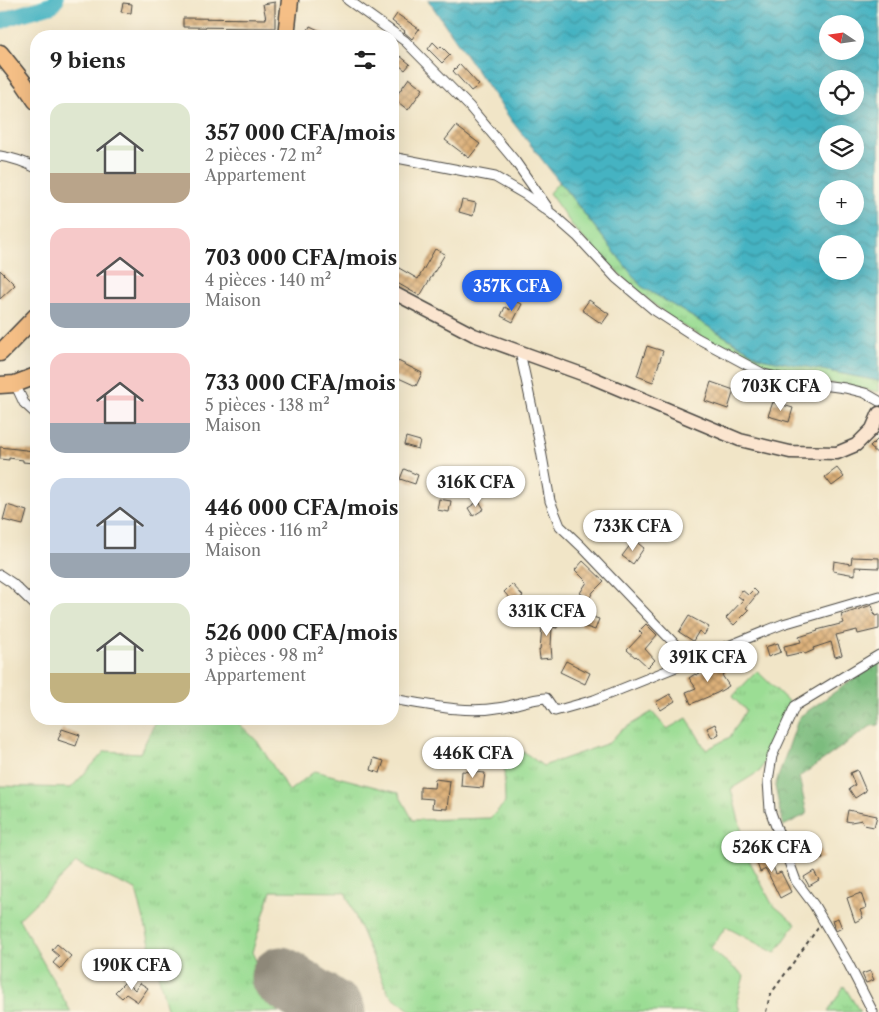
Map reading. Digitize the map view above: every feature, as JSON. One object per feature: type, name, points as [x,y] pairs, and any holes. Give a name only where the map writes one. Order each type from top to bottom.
[{"type":"highway","points":[[287,30],[290,0]]},
{"type":"highway","points":[[0,53],[30,92]]},
{"type":"highway","points":[[0,353],[30,322]]},
{"type":"highway","points":[[7,384],[30,378]]},
{"type":"street","points":[[348,0],[390,30]]},
{"type":"street","points":[[399,37],[469,106],[515,161],[552,214]]},
{"type":"street","points":[[0,156],[30,165]]},
{"type":"street","points":[[399,158],[495,177],[526,195],[552,214],[616,278],[654,310],[697,338],[764,374],[793,381],[845,388],[865,393],[879,402]]},
{"type":"street","points":[[399,296],[474,336],[593,378],[740,440],[790,452],[837,453],[856,445],[872,429],[879,413]]},
{"type":"street","points":[[520,352],[550,500],[560,526],[690,661]]},
{"type":"street","points":[[7,384],[30,408]]},
{"type":"street","points":[[0,575],[12,583],[30,600]]},
{"type":"street","points":[[399,700],[461,710],[496,709],[546,698],[555,711],[594,700],[783,624],[879,596]]},
{"type":"street","points":[[873,1012],[848,963],[814,904],[796,881],[770,810],[768,781],[772,756],[795,706],[879,655]]},
{"type":"path","points":[[766,1012],[770,995],[823,921]]},
{"type":"green space","points":[[559,182],[641,286],[760,358],[879,381],[879,392],[764,371],[674,321],[632,286],[577,232],[549,193]]},
{"type":"green space","points":[[879,661],[879,725],[871,726],[799,777],[807,814],[783,826],[775,786],[799,717]]},
{"type":"green space","points":[[757,671],[790,703],[760,771],[731,789],[749,860],[772,904],[796,924],[775,953],[726,927],[710,949],[744,976],[737,1001],[740,1012],[412,1012],[388,993],[345,892],[271,891],[252,952],[279,1012],[168,1012],[136,890],[76,863],[19,919],[71,1012],[0,1012],[0,786],[71,788],[105,751],[140,753],[154,725],[240,725],[257,741],[289,791],[315,771],[398,793],[413,820],[490,818],[505,803],[504,765],[524,752],[543,766],[609,743],[620,731],[652,712],[667,729],[687,718],[706,750],[730,737],[746,710],[732,697]]},
{"type":"green space","points":[[844,986],[860,1012],[828,1012]]},
{"type":"water","points":[[428,0],[879,0],[879,381],[761,358],[641,286],[511,120]]},
{"type":"building","points":[[275,2],[275,28],[183,27],[183,18],[266,19],[263,4]]},
{"type":"building","points":[[123,3],[132,4],[131,13],[121,12]]},
{"type":"building","points":[[397,14],[419,29],[412,39],[392,21]]},
{"type":"building","points":[[310,26],[318,30],[308,30]]},
{"type":"building","points":[[433,42],[439,48],[441,46],[450,55],[442,63],[428,49]]},
{"type":"building","points":[[400,56],[410,64],[405,70],[399,65]]},
{"type":"building","points":[[460,64],[479,85],[471,91],[453,71]]},
{"type":"building","points":[[409,78],[423,89],[408,110],[399,103],[399,92]]},
{"type":"building","points":[[456,126],[480,144],[469,158],[445,140]]},
{"type":"building","points":[[462,200],[476,203],[473,216],[459,212]]},
{"type":"building","points":[[435,249],[445,254],[420,296],[399,284],[399,268],[418,279]]},
{"type":"building","points":[[0,270],[15,285],[0,299]]},
{"type":"building","points":[[589,300],[609,314],[602,324],[582,310]]},
{"type":"building","points":[[513,301],[522,304],[513,322],[501,316],[505,307],[510,310]]},
{"type":"building","points":[[647,346],[663,351],[653,382],[637,376]]},
{"type":"building","points":[[399,362],[422,373],[416,386],[399,378]]},
{"type":"building","points":[[711,382],[734,390],[728,409],[705,401]]},
{"type":"building","points":[[773,402],[793,408],[789,422],[768,416]]},
{"type":"building","points":[[406,437],[420,441],[418,449],[404,445]]},
{"type":"building","points":[[879,438],[879,455],[870,447]]},
{"type":"building","points":[[0,447],[30,451],[30,463],[9,458],[9,460],[0,459]]},
{"type":"building","points":[[837,468],[844,477],[832,486],[825,477]]},
{"type":"building","points":[[404,469],[418,475],[415,484],[400,479]]},
{"type":"building","points":[[439,499],[451,501],[449,512],[437,510]]},
{"type":"building","points":[[479,501],[484,509],[473,516],[468,508]]},
{"type":"building","points":[[7,505],[27,511],[23,525],[3,520]]},
{"type":"building","points":[[634,540],[644,548],[633,564],[622,556]]},
{"type":"building","points":[[852,557],[879,558],[879,568],[855,567],[855,575],[833,571],[834,561],[851,564]]},
{"type":"building","points":[[583,561],[604,581],[589,599],[580,593],[587,582],[575,570]]},
{"type":"building","points":[[512,584],[523,596],[514,603],[504,592]]},
{"type":"building","points":[[754,589],[758,593],[746,608],[749,610],[734,625],[726,618],[743,600],[738,596],[742,590],[748,595]]},
{"type":"building","points":[[872,605],[875,616],[879,615],[879,629],[858,634],[857,630],[836,635],[842,655],[835,657],[831,642],[813,648],[814,650],[805,654],[804,652],[786,656],[784,646],[801,642],[799,637],[844,623],[841,615]]},
{"type":"building","points":[[584,614],[599,619],[595,630],[580,625]]},
{"type":"building","points":[[689,616],[709,627],[704,635],[699,631],[693,641],[679,632]]},
{"type":"building","points":[[543,617],[558,619],[557,628],[552,627],[552,658],[540,659],[539,650]]},
{"type":"building","points":[[646,624],[657,635],[645,649],[655,660],[648,667],[627,650],[642,634],[639,631]]},
{"type":"building","points":[[778,643],[781,652],[768,657],[765,647]]},
{"type":"building","points":[[566,661],[590,673],[585,684],[560,672]]},
{"type":"building","points":[[721,662],[726,672],[722,675],[729,686],[691,704],[686,692],[696,688],[689,678]]},
{"type":"building","points":[[670,694],[675,701],[661,710],[656,702]]},
{"type":"building","points":[[715,724],[719,734],[712,738],[707,728]]},
{"type":"building","points":[[62,729],[80,735],[76,746],[58,740]]},
{"type":"building","points":[[374,758],[384,761],[380,773],[371,770]]},
{"type":"building","points":[[857,770],[866,791],[855,798],[849,789],[855,785],[850,773]]},
{"type":"building","points":[[462,771],[485,773],[483,788],[461,786]]},
{"type":"building","points":[[435,779],[450,781],[447,809],[432,808],[433,799],[420,798],[420,787],[434,788]]},
{"type":"building","points":[[848,810],[877,816],[874,827],[864,825],[862,820],[846,821]]},
{"type":"building","points":[[818,845],[823,858],[809,863],[805,850]]},
{"type":"building","points":[[766,849],[776,874],[781,872],[791,892],[780,898],[766,869],[760,872],[754,854]]},
{"type":"building","points":[[814,871],[819,880],[809,886],[804,877]]},
{"type":"building","points":[[861,893],[866,908],[860,910],[863,918],[855,922],[847,898]]},
{"type":"building","points":[[838,918],[842,928],[836,931],[832,920]]},
{"type":"building","points":[[57,944],[71,956],[60,969],[53,963],[59,956],[52,950]]},
{"type":"building","points":[[870,971],[874,980],[866,983],[862,974]]},
{"type":"building","points":[[126,981],[135,990],[140,983],[148,988],[138,1002],[126,994],[122,998],[115,992]]},
{"type":"waterway","points":[[0,22],[52,5],[56,0]]},
{"type":"runway","points":[[281,977],[335,1012]]}]
